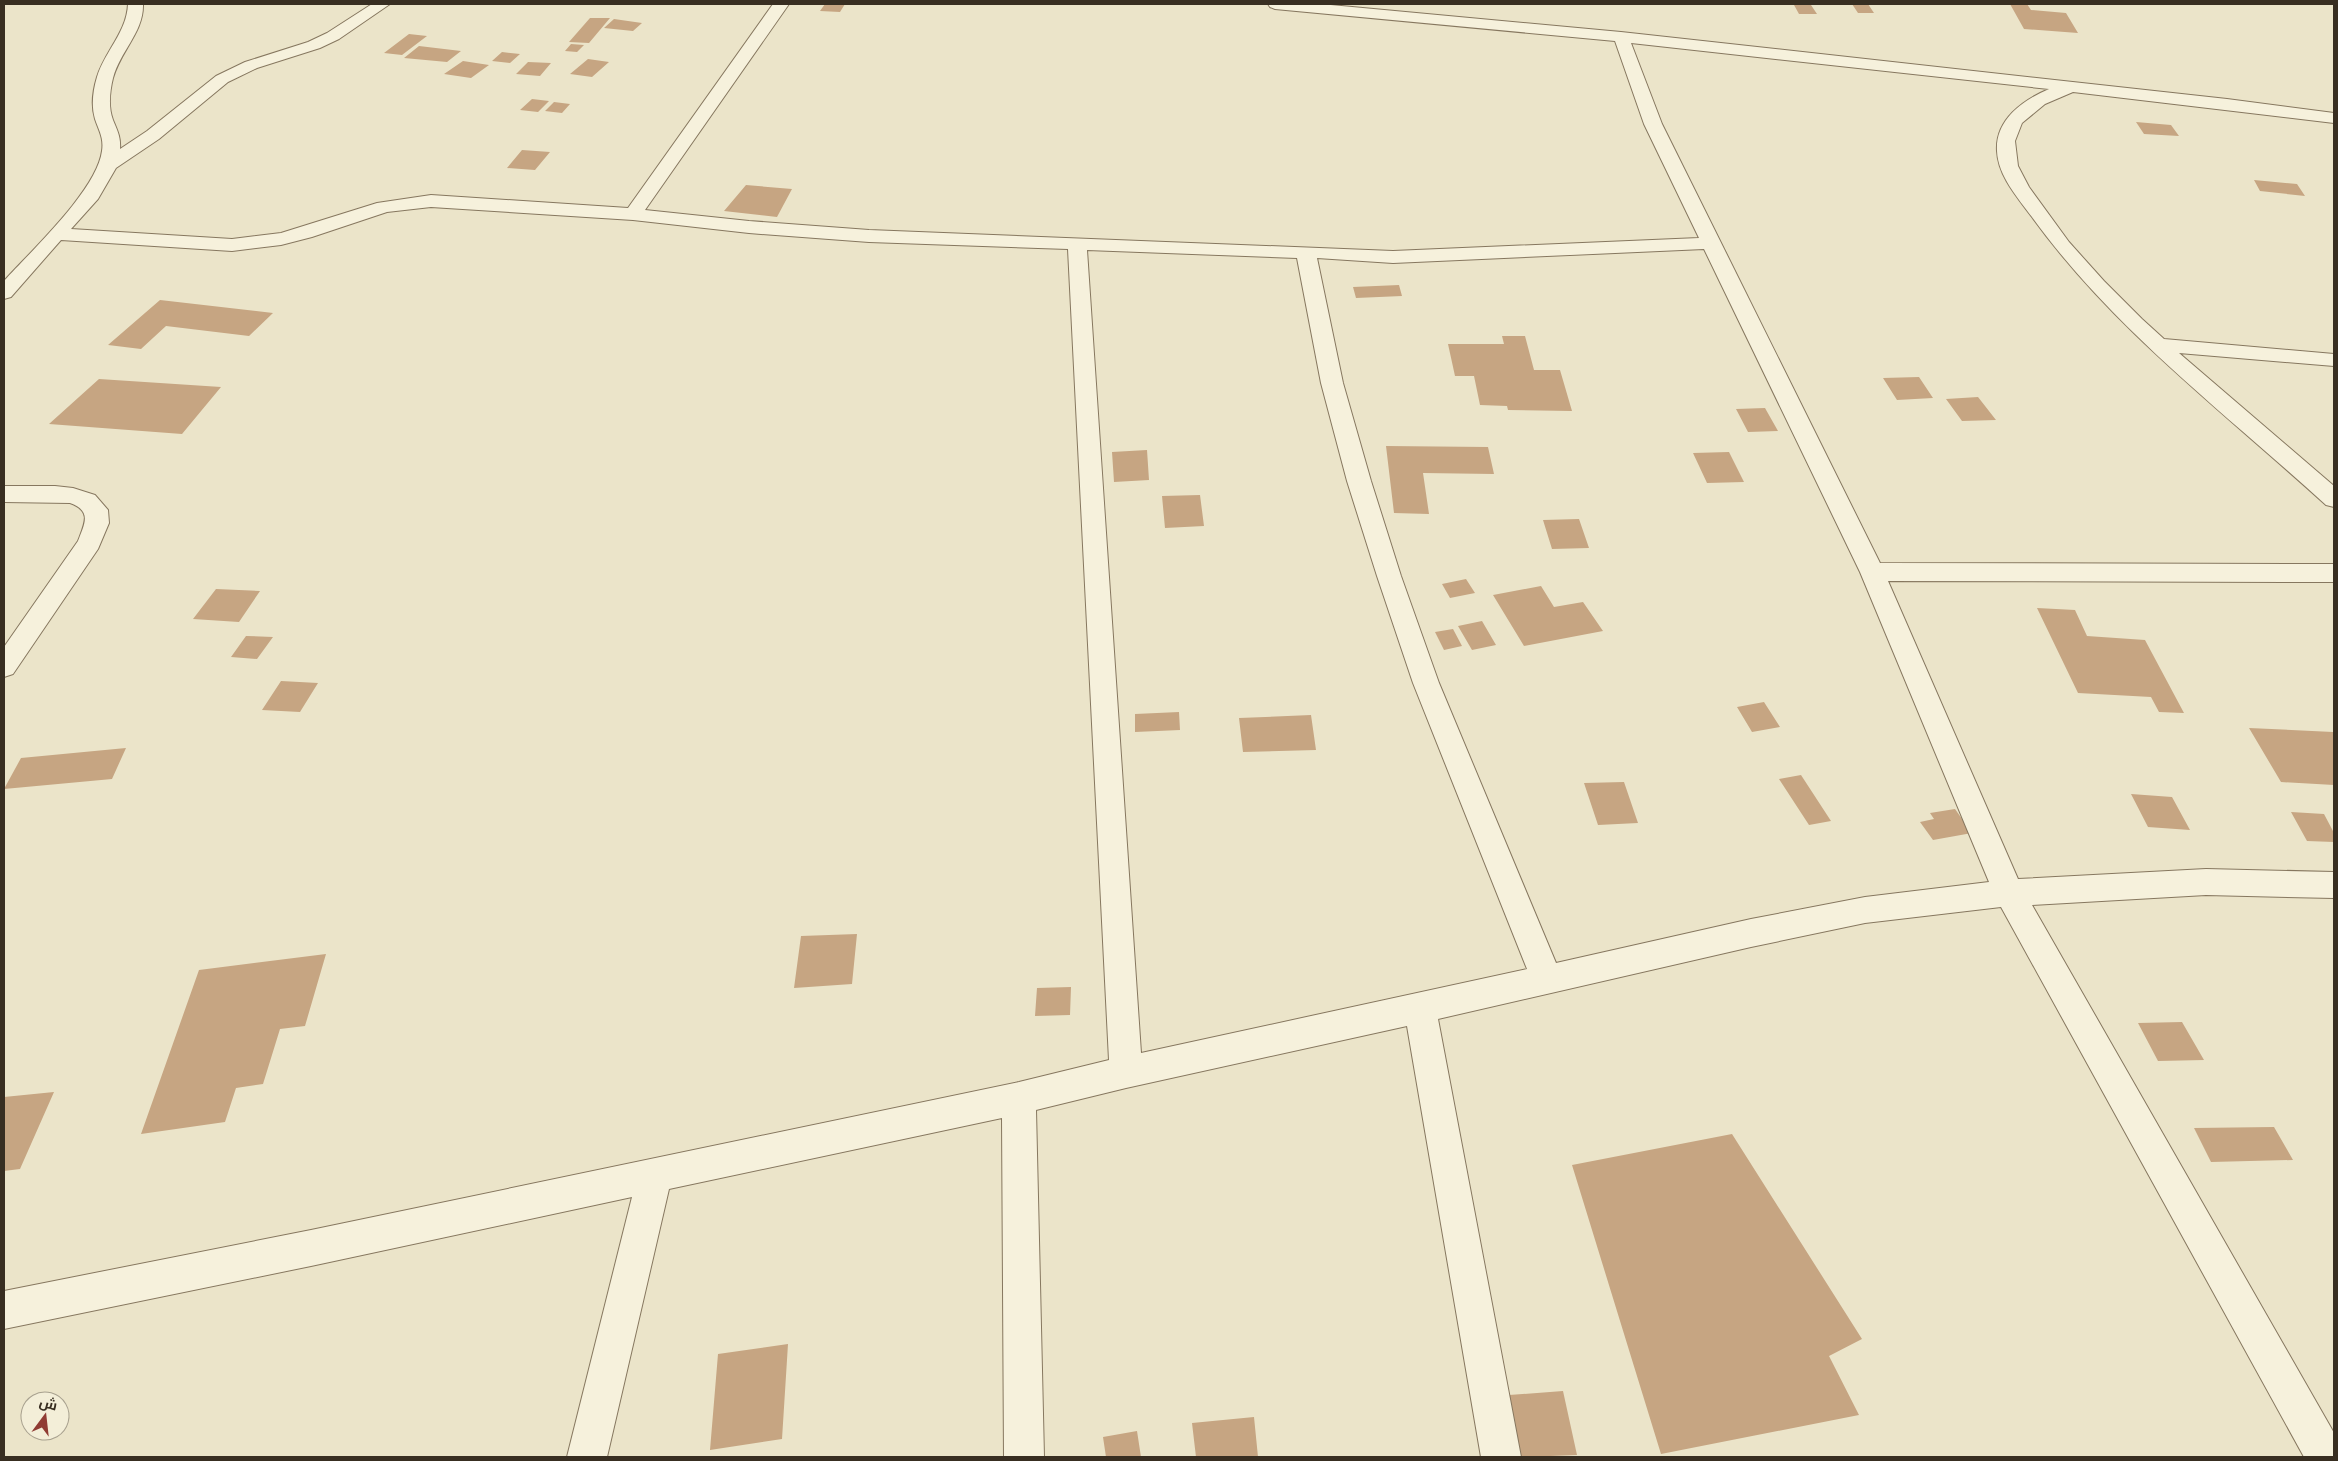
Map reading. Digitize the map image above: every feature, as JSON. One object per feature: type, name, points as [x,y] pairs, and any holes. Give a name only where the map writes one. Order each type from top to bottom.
[{"type":"street","points":[[4,293],[91,195],[109,164],[112,150],[110,132],[103,117],[102,96],[106,75],[114,54],[135,20],[136,4]]},
{"type":"street","points":[[109,164],[152,135],[222,79],[251,64],[314,45],[333,36],[382,4]]},
{"type":"street","points":[[634,214],[781,4]]},
{"type":"street","points":[[1275,4],[1621,37],[2072,86],[2334,118]]},
{"type":"street","points":[[1621,37],[1653,124],[1872,572],[2009,893],[2326,1457]]},
{"type":"street","points":[[2072,86],[2034,103],[2011,126],[2006,142],[2006,159],[2014,179],[2048,228],[2096,284],[2157,344],[2334,499]]},
{"type":"street","points":[[57,234],[232,245],[281,239],[384,207],[431,201],[634,214],[869,236],[1401,257],[1711,243]]},
{"type":"street","points":[[1077,243],[1126,1072]]},
{"type":"street","points":[[1306,252],[1332,383],[1388,576],[1426,683],[1546,978]]},
{"type":"street","points":[[2157,344],[2334,360]]},
{"type":"street","points":[[4,494],[67,494],[84,498],[96,507],[99,517],[98,529],[4,667]]},
{"type":"street","points":[[1872,572],[2334,573]]},
{"type":"street","points":[[4,1310],[655,1176],[1018,1098],[1546,978],[1866,910],[2009,893],[2206,882],[2334,885]]},
{"type":"street","points":[[1420,1008],[1501,1457]]},
{"type":"street","points":[[1018,1098],[1024,1457]]},
{"type":"street","points":[[587,1457],[655,1176]]},
{"type":"building","points":[[825,4],[845,4],[840,12],[820,11]]},
{"type":"building","points":[[1852,4],[1868,4],[1874,13],[1858,13]]},
{"type":"building","points":[[2010,4],[2027,4],[2031,10],[2066,13],[2078,33],[2024,29]]},
{"type":"building","points":[[1794,5],[1811,5],[1817,14],[1799,14]]},
{"type":"building","points":[[590,18],[610,18],[589,43],[569,42]]},
{"type":"building","points":[[614,19],[642,23],[633,31],[604,28]]},
{"type":"building","points":[[409,34],[427,36],[402,55],[384,53]]},
{"type":"building","points":[[571,44],[584,45],[577,52],[565,51]]},
{"type":"building","points":[[419,46],[461,51],[447,62],[404,58]]},
{"type":"building","points":[[502,52],[520,54],[510,63],[492,61]]},
{"type":"building","points":[[588,59],[609,62],[592,77],[570,74]]},
{"type":"building","points":[[463,61],[489,65],[471,78],[444,74]]},
{"type":"building","points":[[528,62],[551,63],[540,76],[516,74]]},
{"type":"building","points":[[532,99],[549,101],[538,112],[520,110]]},
{"type":"building","points":[[554,102],[570,104],[562,113],[545,111]]},
{"type":"building","points":[[2136,122],[2171,125],[2179,136],[2144,134]]},
{"type":"building","points":[[522,150],[550,152],[535,170],[507,168]]},
{"type":"building","points":[[2254,180],[2297,184],[2305,196],[2260,191]]},
{"type":"building","points":[[746,185],[792,189],[777,217],[724,211]]},
{"type":"building","points":[[1399,285],[1402,296],[1356,298],[1353,287]]},
{"type":"building","points":[[160,300],[273,313],[249,336],[166,326],[141,349],[108,345]]},
{"type":"building","points":[[1502,336],[1525,336],[1534,370],[1560,370],[1572,411],[1508,410],[1507,406],[1480,405],[1474,376],[1455,376],[1448,344],[1504,344]]},
{"type":"building","points":[[1919,377],[1933,398],[1897,400],[1883,378]]},
{"type":"building","points":[[99,379],[221,387],[182,434],[49,424]]},
{"type":"building","points":[[1978,397],[1996,420],[1962,421],[1946,399]]},
{"type":"building","points":[[1765,408],[1778,431],[1748,432],[1736,409]]},
{"type":"building","points":[[1386,446],[1488,447],[1494,474],[1423,473],[1429,514],[1394,513]]},
{"type":"building","points":[[1147,450],[1149,480],[1114,482],[1112,452]]},
{"type":"building","points":[[1729,452],[1744,482],[1707,483],[1693,453]]},
{"type":"building","points":[[1200,495],[1204,526],[1165,528],[1162,496]]},
{"type":"building","points":[[1579,519],[1589,548],[1552,549],[1543,520]]},
{"type":"building","points":[[1466,579],[1475,593],[1450,598],[1442,584]]},
{"type":"building","points":[[1541,586],[1554,607],[1583,602],[1603,631],[1524,646],[1493,595]]},
{"type":"building","points":[[216,589],[260,591],[239,622],[193,619]]},
{"type":"building","points":[[2037,608],[2075,610],[2087,636],[2145,640],[2184,713],[2159,712],[2151,697],[2078,693]]},
{"type":"building","points":[[1482,621],[1496,645],[1472,650],[1458,626]]},
{"type":"building","points":[[1453,629],[1462,646],[1444,650],[1435,632]]},
{"type":"building","points":[[246,636],[273,637],[257,659],[231,657]]},
{"type":"building","points":[[281,681],[318,683],[300,712],[262,710]]},
{"type":"building","points":[[1764,702],[1780,727],[1752,732],[1737,707]]},
{"type":"building","points":[[1179,712],[1180,730],[1135,732],[1135,714]]},
{"type":"building","points":[[1311,715],[1316,750],[1243,752],[1239,718]]},
{"type":"building","points":[[2249,728],[2333,732],[2334,785],[2281,782]]},
{"type":"building","points":[[126,748],[112,779],[4,789],[21,758]]},
{"type":"building","points":[[1801,775],[1831,821],[1809,825],[1779,779]]},
{"type":"building","points":[[1624,782],[1638,823],[1598,825],[1584,783]]},
{"type":"building","points":[[2131,794],[2172,797],[2190,830],[2148,827]]},
{"type":"building","points":[[1955,809],[1972,833],[1933,840],[1920,822],[1934,819],[1930,813]]},
{"type":"building","points":[[2291,812],[2324,814],[2334,833],[2334,842],[2307,841]]},
{"type":"building","points":[[857,934],[852,984],[794,988],[801,936]]},
{"type":"building","points":[[326,954],[305,1026],[280,1029],[263,1084],[236,1088],[225,1122],[141,1134],[199,970]]},
{"type":"building","points":[[1071,987],[1070,1015],[1035,1016],[1037,988]]},
{"type":"building","points":[[2182,1022],[2204,1060],[2158,1061],[2138,1023]]},
{"type":"building","points":[[54,1092],[20,1169],[4,1171],[4,1097]]},
{"type":"building","points":[[2274,1127],[2293,1160],[2211,1162],[2194,1128]]},
{"type":"building","points":[[1732,1134],[1862,1339],[1829,1356],[1859,1415],[1661,1454],[1572,1165]]},
{"type":"building","points":[[788,1344],[782,1439],[710,1450],[718,1354]]},
{"type":"building","points":[[1563,1391],[1577,1455],[1521,1457],[1509,1395]]},
{"type":"building","points":[[1254,1417],[1258,1457],[1196,1457],[1192,1423]]},
{"type":"building","points":[[1137,1431],[1141,1457],[1106,1457],[1103,1437]]}]
